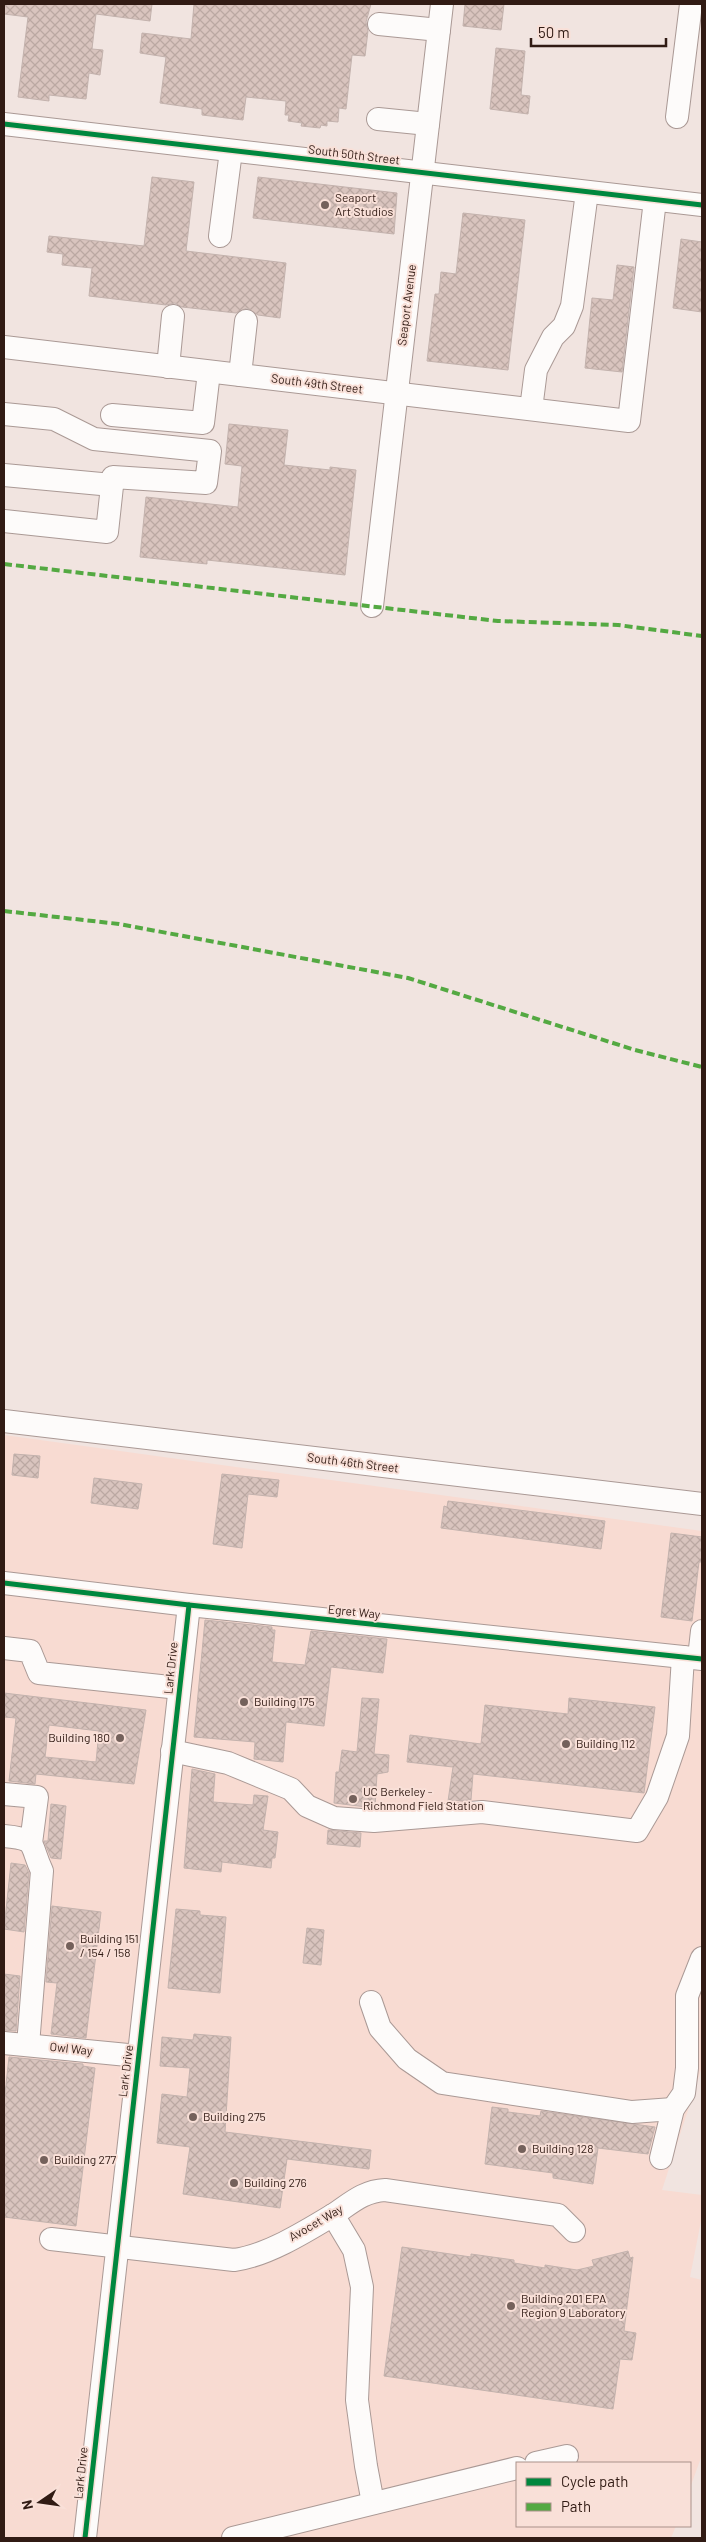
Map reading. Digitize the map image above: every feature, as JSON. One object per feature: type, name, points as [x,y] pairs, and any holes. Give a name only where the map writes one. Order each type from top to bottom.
[{"type":"street","name":"Seaport Avenue","points":[[372,606],[442,4]]},
{"type":"street","points":[[677,117],[691,4]]},
{"type":"street","points":[[379,24],[439,30]]},
{"type":"street","points":[[378,119],[428,124]]},
{"type":"street","name":"South 50th Street","points":[[4,124],[702,205]]},
{"type":"street","points":[[220,236],[231,151]]},
{"type":"street","points":[[531,409],[536,370],[554,337],[564,326],[572,306],[587,192]]},
{"type":"street","name":"South 49th Street","points":[[4,347],[629,421],[655,200]]},
{"type":"street","points":[[168,367],[173,316]]},
{"type":"street","points":[[240,375],[246,321]]},
{"type":"street","points":[[112,415],[203,423],[210,372]]},
{"type":"street","points":[[4,414],[54,419],[94,439],[210,451],[206,483],[113,477],[107,532],[4,521]]},
{"type":"street","points":[[4,475],[112,485]]},
{"type":"street","name":"South 46th Street","points":[[4,1421],[702,1504]]},
{"type":"street","name":"Egret Way","points":[[4,1583],[189,1605],[695,1658]]},
{"type":"street","name":"Lark Drive","points":[[85,2538],[189,1605]]},
{"type":"street","points":[[172,1751],[228,1763],[291,1788],[307,1806],[334,1818],[374,1821],[482,1812],[637,1831],[657,1797],[678,1736],[702,1631]]},
{"type":"street","points":[[4,1648],[30,1651],[38,1673],[179,1688]]},
{"type":"street","points":[[4,1794],[37,1797],[31,1843],[42,1871],[28,2045]]},
{"type":"street","points":[[4,1836],[19,1837],[31,1843]]},
{"type":"street","points":[[661,2158],[673,2109],[684,2094],[687,2068],[687,1996],[702,1958]]},
{"type":"street","points":[[371,2002],[380,2028],[402,2053],[442,2083],[632,2112],[673,2109]]},
{"type":"street","name":"Owl Way","points":[[4,2043],[138,2056]]},
{"type":"street","name":"Avocet Way","points":[[51,2239],[116,2248],[234,2260],[243,2259],[271,2248],[333,2215],[359,2197],[385,2190],[558,2215],[574,2231]]},
{"type":"street","points":[[333,2215],[354,2250],[362,2287],[357,2400],[366,2466],[374,2503]]},
{"type":"street","points":[[540,2462],[567,2456]]},
{"type":"street","points":[[233,2538],[516,2468]]},
{"type":"shaded area","name":"UC Berkeley - Richmond Field Station","points":[[4,1435],[702,1531],[702,2067],[662,2190],[702,2195],[702,2216],[690,2277],[702,2280],[702,2455],[691,2485],[691,2462],[516,2462],[516,2527],[676,2527],[671,2538],[4,2538]]},
{"type":"building","points":[[4,4],[152,4],[150,21],[96,14],[92,49],[103,50],[100,75],[89,73],[86,99],[49,95],[49,101],[18,97],[28,17],[4,14]]},
{"type":"building","points":[[194,4],[371,4],[366,22],[368,31],[365,56],[352,55],[346,109],[339,108],[338,122],[327,121],[327,126],[321,125],[320,128],[301,126],[302,123],[288,121],[289,115],[285,115],[286,101],[246,97],[243,120],[202,115],[202,109],[160,103],[166,57],[140,53],[142,33],[191,39]]},
{"type":"building","points":[[465,4],[504,4],[501,30],[463,26]]},
{"type":"building","points":[[496,48],[525,51],[521,95],[530,96],[528,114],[490,109]]},
{"type":"building","points":[[152,177],[194,182],[186,251],[286,263],[280,318],[258,315],[247,308],[236,313],[182,307],[175,303],[166,305],[89,296],[92,268],[62,265],[63,254],[47,252],[49,236],[144,246]]},
{"type":"building","name":"Seaport Art Studios","points":[[258,177],[397,193],[394,234],[253,218]]},
{"type":"building","points":[[463,213],[525,220],[508,370],[427,361],[435,294],[439,294],[441,272],[456,274]]},
{"type":"building","points":[[681,239],[702,242],[702,312],[673,308]]},
{"type":"building","points":[[617,265],[634,267],[622,372],[585,368],[592,298],[613,300]]},
{"type":"building","points":[[229,424],[288,430],[284,465],[330,470],[330,467],[356,470],[345,575],[207,560],[207,564],[140,557],[146,497],[238,507],[242,466],[225,464]]},
{"type":"building","points":[[14,1454],[40,1456],[38,1478],[12,1475]]},
{"type":"building","points":[[222,1474],[279,1480],[277,1497],[248,1494],[242,1548],[213,1544]]},
{"type":"building","points":[[94,1478],[142,1484],[138,1509],[91,1503]]},
{"type":"building","points":[[448,1501],[605,1521],[601,1549],[441,1528],[444,1506],[447,1507]]},
{"type":"building","points":[[671,1533],[702,1537],[702,1562],[699,1562],[692,1621],[661,1617]]},
{"type":"building","name":"Building 175","points":[[205,1620],[272,1627],[272,1630],[275,1630],[272,1662],[305,1665],[311,1631],[387,1639],[383,1673],[331,1667],[324,1726],[286,1722],[283,1762],[254,1759],[255,1742],[194,1737]]},
{"type":"building","name":"Building 180","points":[[4,1693],[146,1710],[134,1784],[36,1774],[35,1784],[9,1781],[16,1718],[4,1717]],"holes":[[[49,1725],[99,1731],[96,1762],[45,1757]]]},
{"type":"building","points":[[362,1698],[379,1699],[374,1754],[389,1755],[388,1772],[377,1774],[375,1808],[334,1803],[336,1772],[339,1772],[342,1750],[357,1752]]},
{"type":"building","name":"Building 112","points":[[569,1698],[655,1707],[644,1793],[473,1774],[471,1800],[448,1801],[453,1767],[407,1762],[410,1735],[481,1744],[485,1705],[568,1714]]},
{"type":"building","points":[[192,1769],[215,1774],[213,1802],[253,1805],[254,1795],[268,1796],[263,1830],[278,1832],[275,1858],[272,1858],[271,1868],[222,1862],[221,1872],[184,1868]]},
{"type":"building","points":[[51,1804],[66,1806],[61,1859],[51,1858],[44,1841],[48,1841]]},
{"type":"building","points":[[328,1830],[361,1833],[360,1847],[327,1844]]},
{"type":"building","points":[[11,1863],[25,1865],[29,1873],[24,1932],[4,1929]]},
{"type":"building","name":"Building 151 / 154 / 158","points":[[52,1906],[101,1912],[86,2038],[51,2034],[57,1983],[46,1982]]},
{"type":"building","points":[[176,1909],[200,1911],[200,1915],[226,1917],[220,1993],[168,1988]]},
{"type":"building","points":[[307,1928],[324,1930],[321,1965],[303,1963]]},
{"type":"building","points":[[4,1974],[20,1976],[16,2031],[4,2030]]},
{"type":"building","points":[[194,2034],[231,2037],[225,2132],[371,2150],[369,2169],[287,2159],[280,2208],[183,2194],[190,2147],[157,2143],[162,2094],[187,2097],[190,2068],[160,2066],[162,2037],[193,2040]]},
{"type":"building","name":"Building 277","points":[[9,2057],[83,2064],[83,2066],[95,2068],[76,2226],[4,2217],[4,2102]]},
{"type":"building","name":"Building 128","points":[[492,2107],[508,2109],[508,2112],[540,2116],[541,2111],[655,2127],[648,2154],[598,2148],[593,2184],[553,2178],[553,2173],[485,2164]]},
{"type":"building","name":"Building 201 EPA Region 9 Laboratory","points":[[402,2247],[471,2257],[471,2254],[514,2260],[514,2263],[545,2268],[545,2265],[577,2270],[594,2266],[592,2260],[628,2251],[630,2258],[633,2257],[624,2331],[636,2333],[632,2360],[620,2359],[613,2409],[384,2376]]},
{"type":"marked path","points":[[4,564],[498,621],[618,625],[702,636]]},
{"type":"marked path","points":[[4,911],[119,924],[408,978],[635,1050],[702,1067]]},
{"type":"cycle path","points":[[4,124],[702,205]]},
{"type":"cycle path","points":[[4,1583],[189,1605],[702,1659]]},
{"type":"cycle path","points":[[85,2538],[189,1605]]},
{"type":"place","name":"Seaport Art Studios","points":[[325,205]]},
{"type":"place","name":"Building 175","points":[[244,1702]]},
{"type":"place","name":"Building 180","points":[[120,1738]]},
{"type":"place","name":"Building 112","points":[[566,1744]]},
{"type":"place","name":"UC Berkeley - Richmond Field Station","points":[[353,1799]]},
{"type":"place","name":"Building 151 / 154 / 158","points":[[70,1946]]},
{"type":"place","name":"Building 275","points":[[193,2117]]},
{"type":"place","name":"Building 128","points":[[522,2149]]},
{"type":"place","name":"Building 277","points":[[44,2160]]},
{"type":"place","name":"Building 276","points":[[234,2183]]},
{"type":"place","name":"Building 201 EPA Region 9 Laboratory","points":[[511,2306]]}]
